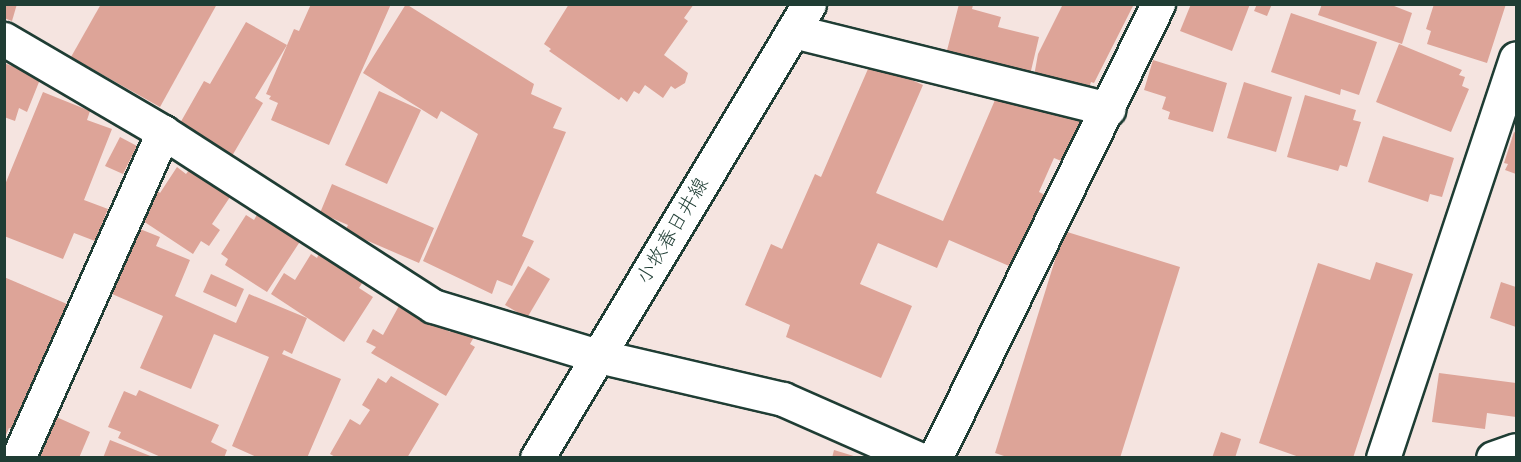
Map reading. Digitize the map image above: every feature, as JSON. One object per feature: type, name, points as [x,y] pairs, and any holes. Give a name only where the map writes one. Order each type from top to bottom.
[{"type":"street","points":[[935,458],[1158,4]]},
{"type":"street","points":[[801,18],[1108,109]]},
{"type":"street","name":"小牧春日井線","points":[[537,458],[801,18]]},
{"type":"street","points":[[4,39],[163,132],[433,306],[598,356],[783,399],[917,458]]},
{"type":"street","points":[[1383,458],[1516,59]]},
{"type":"street","points":[[18,458],[163,132]]},
{"type":"street","points":[[1493,458],[1516,450]]},
{"type":"building","points":[[4,4],[17,4],[12,21],[4,18]]},
{"type":"building","points":[[101,4],[217,4],[160,107],[71,57]]},
{"type":"building","points":[[311,4],[391,4],[329,145],[271,120],[278,103],[269,99],[271,96],[266,94],[294,29],[299,31]]},
{"type":"building","points":[[406,4],[534,84],[531,94],[562,108],[553,128],[566,132],[522,236],[534,241],[512,286],[497,280],[492,294],[423,261],[478,134],[441,111],[437,119],[363,73]]},
{"type":"building","points":[[569,4],[694,4],[684,18],[688,21],[664,55],[688,73],[685,83],[675,89],[671,86],[663,98],[645,85],[639,94],[634,91],[627,102],[621,97],[619,100],[549,51],[551,49],[544,44]]},
{"type":"building","points":[[959,4],[973,5],[972,9],[1001,17],[998,27],[1039,37],[1030,75],[945,58]]},
{"type":"building","points":[[1063,4],[1134,4],[1094,83],[1091,82],[1089,88],[1034,76],[1038,54]]},
{"type":"building","points":[[1191,4],[1250,4],[1232,51],[1180,31]]},
{"type":"building","points":[[1257,4],[1272,4],[1267,16],[1254,11]]},
{"type":"building","points":[[1322,4],[1389,4],[1412,13],[1402,44],[1318,15]]},
{"type":"building","points":[[1434,4],[1506,4],[1487,63],[1427,44],[1431,31],[1426,29]]},
{"type":"building","points":[[1291,13],[1377,42],[1359,95],[1341,89],[1340,95],[1271,72]]},
{"type":"building","points":[[246,22],[287,45],[255,98],[263,103],[232,156],[179,125],[204,81],[210,84]]},
{"type":"building","points":[[1399,44],[1462,70],[1459,75],[1465,77],[1462,86],[1469,89],[1451,132],[1376,102]]},
{"type":"building","points":[[1153,60],[1227,83],[1213,132],[1168,119],[1170,112],[1162,109],[1166,97],[1144,90]]},
{"type":"building","points":[[871,62],[923,85],[876,193],[943,221],[998,93],[1027,96],[1084,120],[1066,163],[1054,158],[1039,192],[1047,196],[1016,269],[949,240],[937,268],[878,243],[860,284],[912,306],[881,378],[786,337],[790,325],[745,305],[771,244],[782,249],[815,174],[821,177]]},
{"type":"building","points":[[4,63],[41,77],[27,112],[19,108],[15,121],[4,117]]},
{"type":"building","points":[[1244,82],[1292,97],[1276,152],[1227,138]]},
{"type":"building","points":[[379,91],[421,110],[387,184],[345,165]]},
{"type":"building","points":[[43,92],[90,111],[87,120],[112,129],[84,200],[108,209],[95,241],[74,233],[63,259],[4,236],[4,187]]},
{"type":"building","points":[[1305,95],[1356,110],[1353,120],[1361,122],[1347,167],[1340,165],[1338,171],[1287,157]]},
{"type":"building","points":[[1514,132],[1516,133],[1516,174],[1505,170],[1508,164],[1504,163]]},
{"type":"building","points":[[1383,136],[1454,158],[1442,197],[1430,194],[1428,202],[1368,182]]},
{"type":"building","points":[[120,137],[137,146],[123,174],[105,166]]},
{"type":"building","points":[[177,167],[186,174],[189,170],[230,197],[212,224],[220,230],[209,246],[201,241],[193,254],[137,217],[155,189],[160,193]]},
{"type":"building","points":[[332,184],[434,228],[419,263],[345,231],[348,225],[320,213]]},
{"type":"building","points":[[258,213],[301,240],[267,292],[225,265],[228,259],[221,254],[246,215],[254,220]]},
{"type":"building","points":[[140,229],[160,237],[156,246],[190,260],[175,296],[236,323],[249,294],[307,318],[292,354],[284,350],[282,354],[341,379],[307,458],[259,458],[232,446],[269,357],[214,334],[191,389],[140,368],[163,316],[112,294],[121,272],[115,269],[129,235],[136,237]]},
{"type":"building","points":[[1064,231],[1180,267],[1120,458],[1010,458],[995,453]]},
{"type":"building","points":[[320,251],[364,280],[359,288],[373,297],[344,342],[271,294],[284,273],[295,280],[311,254],[317,258]]},
{"type":"building","points":[[1376,262],[1413,274],[1353,458],[1302,458],[1259,443],[1318,263],[1370,280]]},
{"type":"building","points":[[528,266],[550,279],[527,318],[505,305]]},
{"type":"building","points":[[211,274],[244,289],[236,307],[203,292]]},
{"type":"building","points":[[4,277],[67,304],[12,429],[9,428],[5,437]]},
{"type":"building","points":[[1501,282],[1516,287],[1516,327],[1490,318]]},
{"type":"building","points":[[400,304],[450,332],[454,325],[474,337],[470,344],[475,347],[446,396],[371,353],[376,347],[366,342],[373,329],[383,335]]},
{"type":"building","points":[[1439,373],[1516,383],[1516,417],[1487,413],[1485,429],[1432,422]]},
{"type":"building","points":[[391,376],[439,404],[407,458],[337,458],[330,454],[350,419],[360,425],[370,410],[362,405],[378,378],[386,383]]},
{"type":"building","points":[[139,390],[219,425],[211,442],[227,450],[224,458],[163,458],[118,438],[121,432],[108,427],[124,391],[136,396]]},
{"type":"building","points":[[52,415],[90,432],[79,458],[32,458]]},
{"type":"building","points":[[1221,432],[1241,439],[1235,458],[1212,458]]},
{"type":"building","points":[[110,440],[153,457],[153,458],[103,458]]},
{"type":"building","points":[[834,450],[857,457],[857,458],[832,458]]}]
